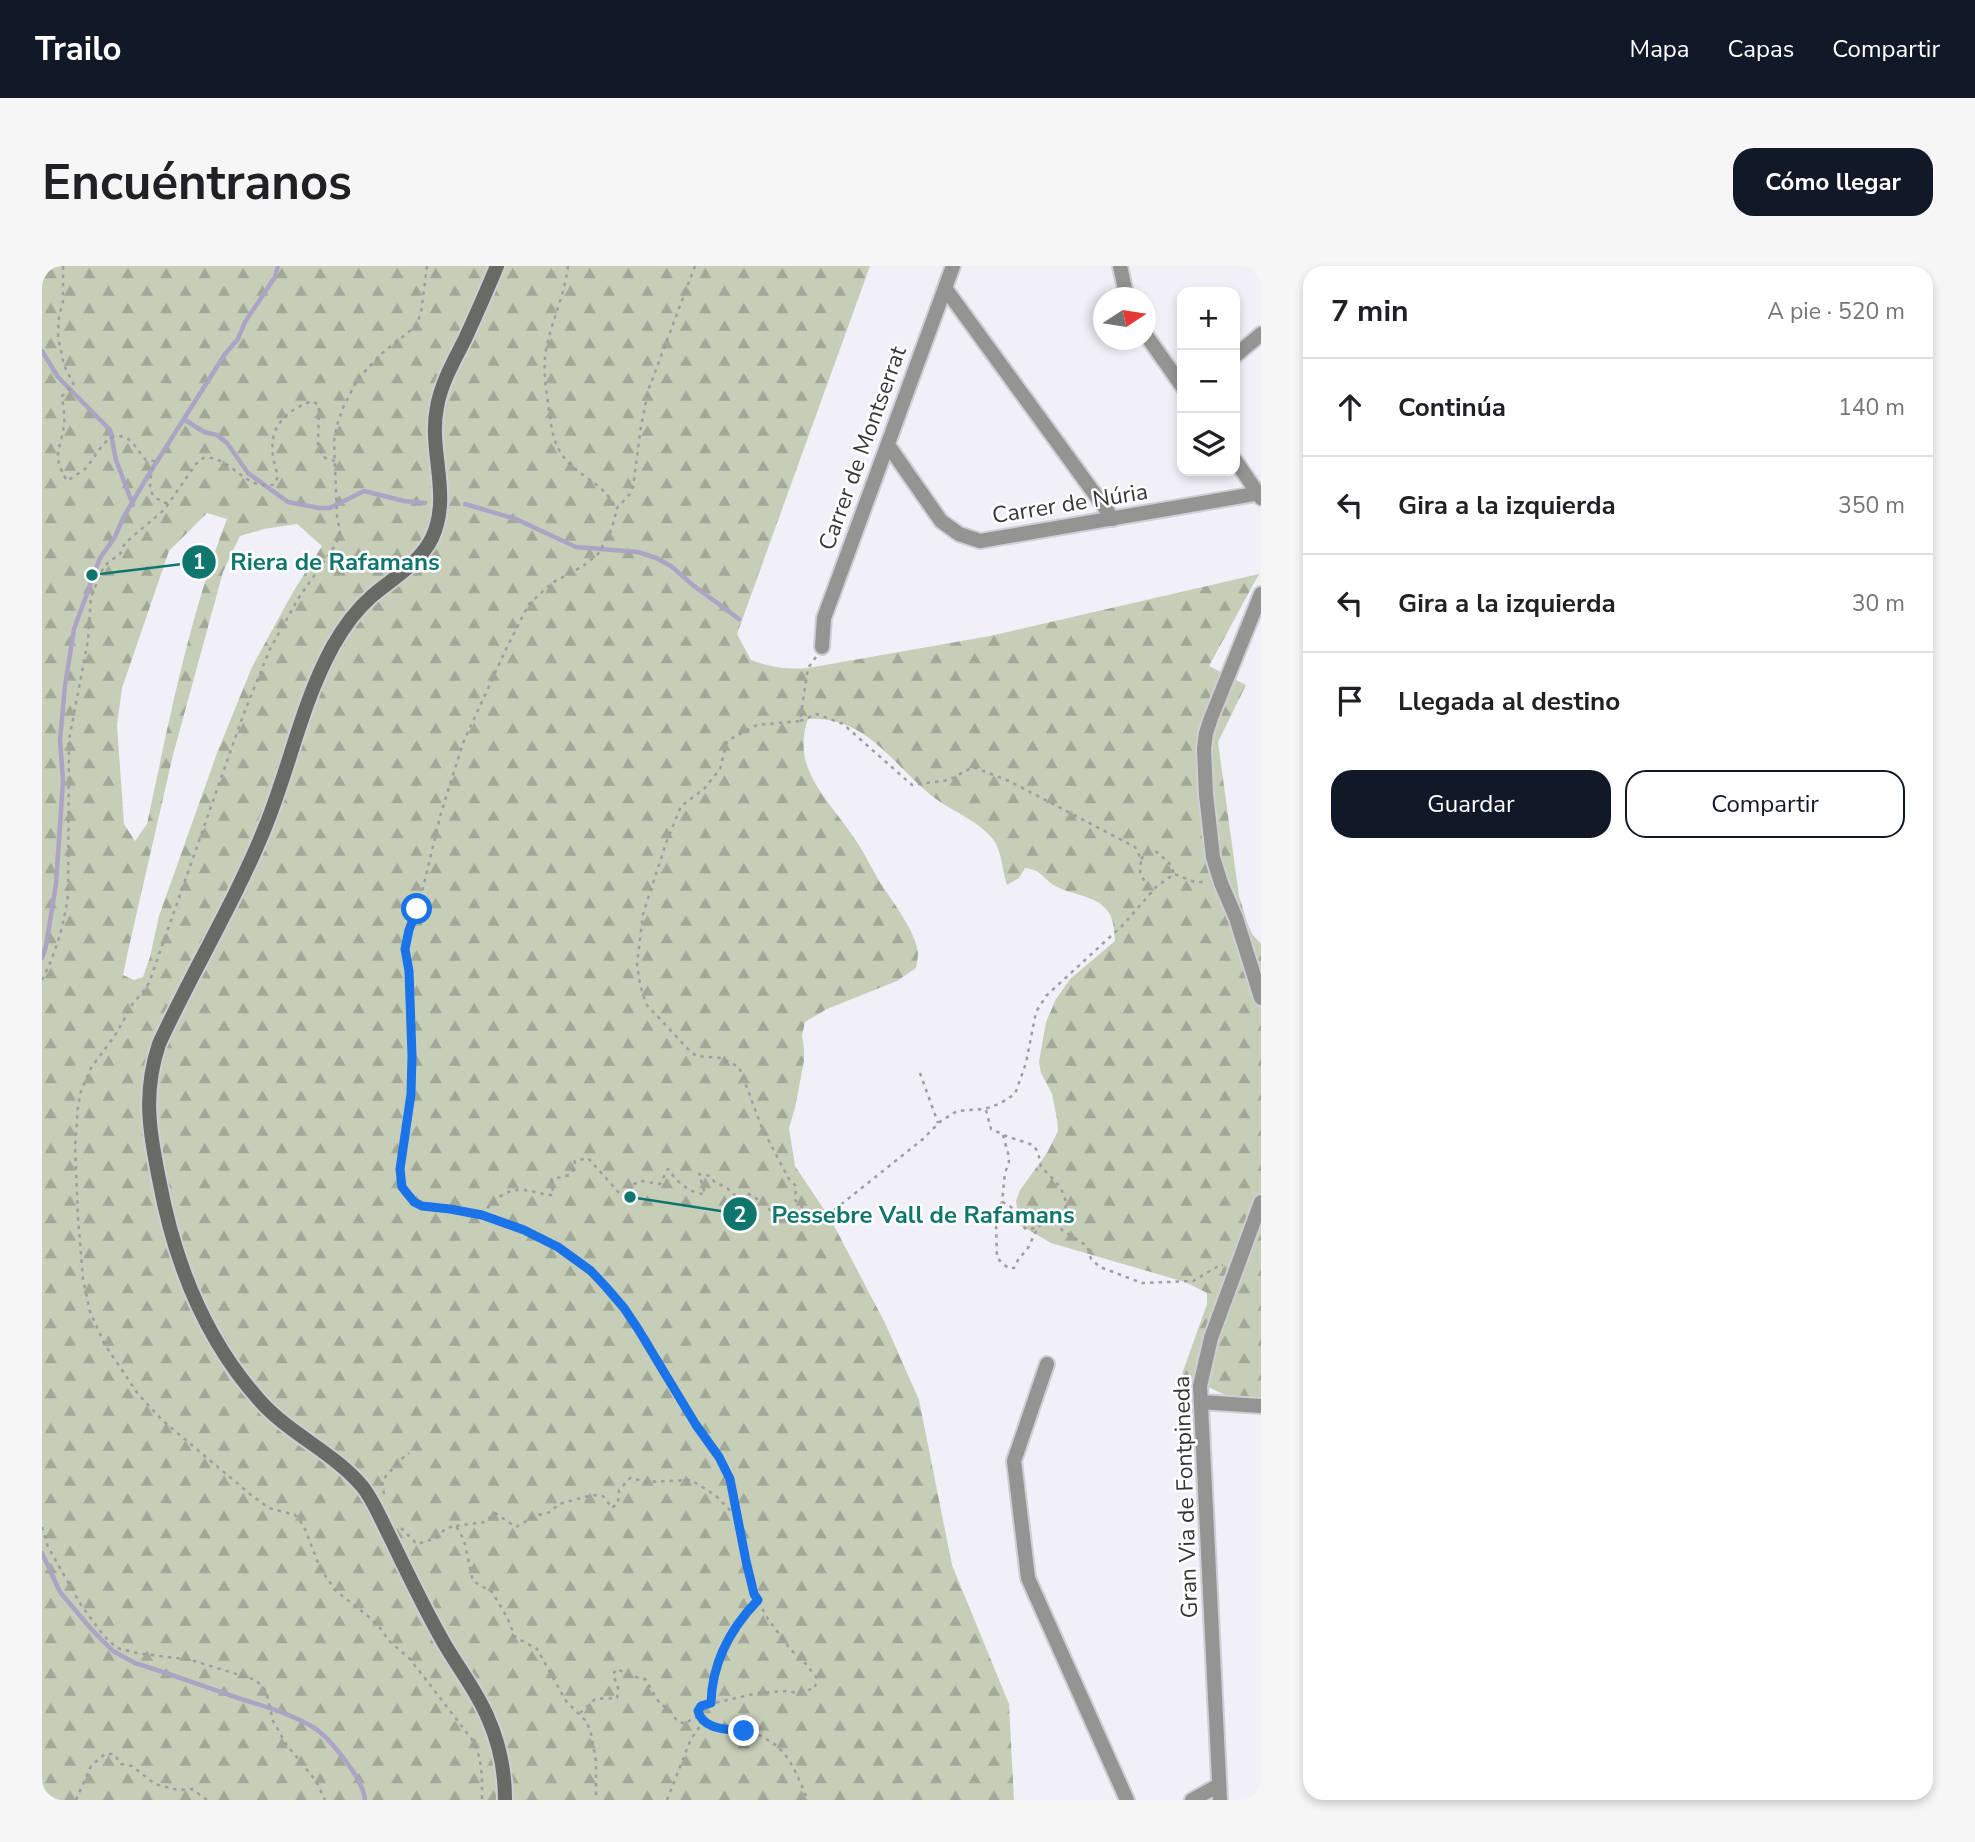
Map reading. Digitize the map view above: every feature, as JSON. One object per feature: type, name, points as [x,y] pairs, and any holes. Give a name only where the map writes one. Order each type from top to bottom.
[{"type":"main road","points":[[497,266],[446,377],[437,406],[434,425],[441,502],[432,536],[414,563],[359,609],[327,656],[306,704],[266,825],[159,1044],[148,1094],[152,1142],[162,1196],[183,1272],[196,1303],[222,1350],[260,1401],[274,1415],[337,1461],[364,1489],[441,1638],[488,1718],[504,1768],[505,1800]]},
{"type":"street","name":"Carrer de Montserrat","points":[[822,647],[824,618],[953,266]]},
{"type":"street","points":[[1120,266],[1125,287]]},
{"type":"street","points":[[945,288],[1113,519]]},
{"type":"street","points":[[1240,352],[1261,334]]},
{"type":"street","points":[[1156,349],[1177,379]]},
{"type":"street","name":"Carrer de Núria","points":[[887,444],[942,521],[959,534],[980,541],[1260,495]]},
{"type":"street","points":[[1240,467],[1260,495]]},
{"type":"street","points":[[1261,594],[1206,733],[1205,749],[1213,857],[1236,918],[1261,998]]},
{"type":"street","name":"Gran Via de Fontpineda","points":[[1220,1793],[1200,1387],[1210,1338],[1261,1202]]},
{"type":"street","points":[[1047,1364],[1014,1461],[1028,1578],[1126,1800]]},
{"type":"street","points":[[1201,1402],[1261,1406]]},
{"type":"street","points":[[1192,1800],[1220,1793]]},
{"type":"path","points":[[63,266],[63,302],[58,337],[64,365],[74,386],[62,396],[65,423],[57,464],[67,481],[85,468],[111,438],[121,436],[130,440],[146,460],[154,461],[150,481],[151,493],[158,500],[169,504]]},
{"type":"path","points":[[427,266],[419,321],[357,380],[337,425],[334,440],[340,532],[336,544],[298,599],[265,661],[244,713],[149,983],[133,1003],[116,1034],[92,1068],[81,1091],[75,1146],[83,1279],[90,1312],[105,1345],[138,1394],[162,1420],[250,1494],[269,1507],[295,1515],[299,1519],[320,1568],[335,1590],[369,1617],[388,1640],[410,1659],[477,1748],[481,1760],[482,1800]]},
{"type":"path","points":[[568,266],[545,355],[550,418],[554,439],[562,455],[611,499],[616,509],[615,517],[598,554],[542,590],[529,604],[463,743],[448,789],[405,949],[410,981],[412,1056],[411,1094],[400,1169],[402,1187],[414,1202],[422,1206],[482,1215],[524,1230],[558,1247],[591,1271],[624,1308],[638,1329],[696,1425],[719,1457],[730,1479],[754,1594],[768,1619],[791,1650],[806,1662],[816,1677],[815,1688],[799,1693],[758,1693],[711,1703],[701,1706],[699,1717],[703,1722],[718,1728],[751,1732],[776,1745],[792,1764],[808,1800]]},
{"type":"path","points":[[616,509],[633,487],[640,426],[649,388],[695,266]]},
{"type":"path","points":[[42,979],[55,952],[65,917],[68,895],[69,740],[88,640],[91,597],[104,566],[120,554],[125,543],[150,524],[169,504],[203,458],[217,458],[258,485],[271,486],[278,482],[272,439],[281,419],[295,407],[312,401],[319,405],[318,447],[323,457],[335,461]]},
{"type":"path","points":[[800,722],[808,668],[822,647]]},
{"type":"path","points":[[1151,893],[1140,873],[1141,859],[1135,847],[1009,781],[974,767],[949,780],[912,785],[842,724],[817,714],[800,722],[757,725],[727,741],[720,769],[704,789],[681,806],[643,914],[637,964],[640,984],[646,1004],[696,1056],[721,1058],[739,1068],[762,1128],[789,1179],[796,1186],[794,1200],[814,1219],[824,1218],[923,1139],[938,1123],[957,1111],[985,1108],[1001,1103],[1015,1094],[1026,1063],[1036,1012],[1046,996],[1124,924],[1151,893],[1174,874]]},
{"type":"path","points":[[1141,859],[1148,852],[1157,852],[1171,865],[1174,874]]},
{"type":"path","points":[[1174,874],[1195,882],[1221,883]]},
{"type":"path","points":[[920,1073],[938,1123]]},
{"type":"path","points":[[985,1108],[991,1129],[1033,1144],[1041,1167],[1062,1191],[1066,1204],[1058,1224]]},
{"type":"path","points":[[1003,1135],[1009,1162],[995,1233],[997,1258],[1002,1264],[1007,1268],[1014,1268],[1027,1250],[1038,1227]]},
{"type":"path","points":[[482,1215],[494,1201],[509,1190],[526,1189],[553,1195],[552,1180],[570,1175],[575,1161],[588,1158],[621,1195],[631,1192],[632,1185],[641,1181],[660,1184],[668,1170],[695,1194],[705,1194],[699,1174],[710,1176],[716,1184],[730,1190],[737,1198],[749,1194],[781,1218],[807,1211]]},
{"type":"path","points":[[1002,1202],[1017,1214],[1021,1226],[1027,1230],[1043,1224],[1058,1224]]},
{"type":"path","points":[[1058,1224],[1062,1230],[1087,1246],[1091,1259],[1100,1267],[1142,1283],[1193,1281],[1220,1265],[1237,1266]]},
{"type":"path","points":[[385,1499],[382,1481],[400,1460],[410,1453]]},
{"type":"path","points":[[397,1521],[416,1544],[436,1538],[446,1528],[485,1522],[495,1513],[516,1527],[535,1516],[550,1512],[559,1504],[592,1495],[603,1496],[612,1508],[618,1503],[619,1490],[630,1478],[647,1482],[691,1480],[715,1495],[738,1518]]},
{"type":"path","points":[[456,1526],[464,1539],[473,1581],[492,1592],[515,1637],[537,1649],[566,1701],[587,1722],[594,1745],[596,1800]]},
{"type":"path","points":[[42,1527],[48,1548],[81,1605],[104,1636],[117,1648],[191,1660],[256,1680],[266,1691],[273,1721],[286,1744],[316,1781],[325,1800]]},
{"type":"path","points":[[711,1703],[713,1680],[729,1636],[758,1600]]},
{"type":"path","points":[[580,1714],[595,1699],[617,1698],[618,1688],[613,1674],[617,1669],[645,1679],[660,1704],[669,1709],[677,1721],[686,1724],[699,1717]]},
{"type":"path","points":[[667,1800],[691,1739],[703,1722]]},
{"type":"path","points":[[76,1800],[91,1766],[105,1754],[114,1754],[121,1764],[132,1766],[155,1784],[178,1790],[192,1789],[207,1800]]},
{"type":"path","points":[[42,1795],[47,1800]]},
{"type":"green space","points":[[42,266],[870,266],[737,634],[751,660],[779,667],[808,668],[990,636],[1259,574],[1209,666],[1246,685],[1218,742],[1239,896],[1252,934],[1261,944],[1261,1399],[1227,1396],[1182,1374],[1207,1304],[1207,1293],[1185,1282],[1051,1243],[1020,1225],[1016,1201],[1020,1190],[1047,1153],[1058,1131],[1052,1094],[1041,1073],[1039,1062],[1046,1022],[1056,999],[1070,979],[1115,941],[1109,913],[1095,901],[1058,888],[1030,869],[1025,868],[1019,878],[1007,885],[996,844],[980,827],[936,799],[864,735],[829,720],[808,719],[804,754],[815,784],[855,839],[913,936],[918,954],[916,968],[897,981],[827,1009],[805,1022],[802,1036],[804,1061],[789,1128],[795,1166],[831,1220],[885,1323],[919,1400],[952,1565],[1009,1704],[1014,1800],[42,1800]],"holes":[[[207,513],[227,519],[191,631],[147,824],[135,841],[124,824],[117,725],[122,688],[169,551]],[[297,524],[322,546],[252,667],[217,753],[159,916],[143,977],[134,980],[123,975],[128,951],[173,755],[223,572],[240,536]]]},
{"type":"waterway","points":[[42,958],[56,884],[63,781],[60,740],[74,629],[100,558],[115,537],[149,474],[225,354],[238,339],[245,322],[275,277],[278,266]]},
{"type":"waterway","points":[[42,351],[58,377],[110,430],[116,460],[133,505]]},
{"type":"waterway","points":[[185,420],[204,432],[217,435],[227,443],[248,473],[288,502],[330,508],[364,491],[425,503]]},
{"type":"waterway","points":[[465,504],[516,519],[576,547],[638,552],[656,558],[671,566],[739,619]]},
{"type":"waterway","points":[[42,1553],[60,1592],[113,1651],[135,1663],[273,1709],[313,1727],[345,1760],[359,1782],[365,1800]]},
{"type":"place","name":"Riera de Rafamans","points":[[92,575]]},
{"type":"place","name":"Pessebre Vall de Rafamans","points":[[630,1197]]},
{"type":"route","points":[[417,909],[405,949],[409,971],[412,1056],[411,1094],[400,1169],[402,1187],[414,1202],[422,1206],[482,1215],[524,1230],[558,1247],[591,1271],[624,1308],[696,1425],[719,1457],[730,1479],[746,1561],[758,1600],[729,1636],[713,1680],[711,1703],[701,1706],[698,1711],[703,1722],[718,1728],[744,1731]]}]
